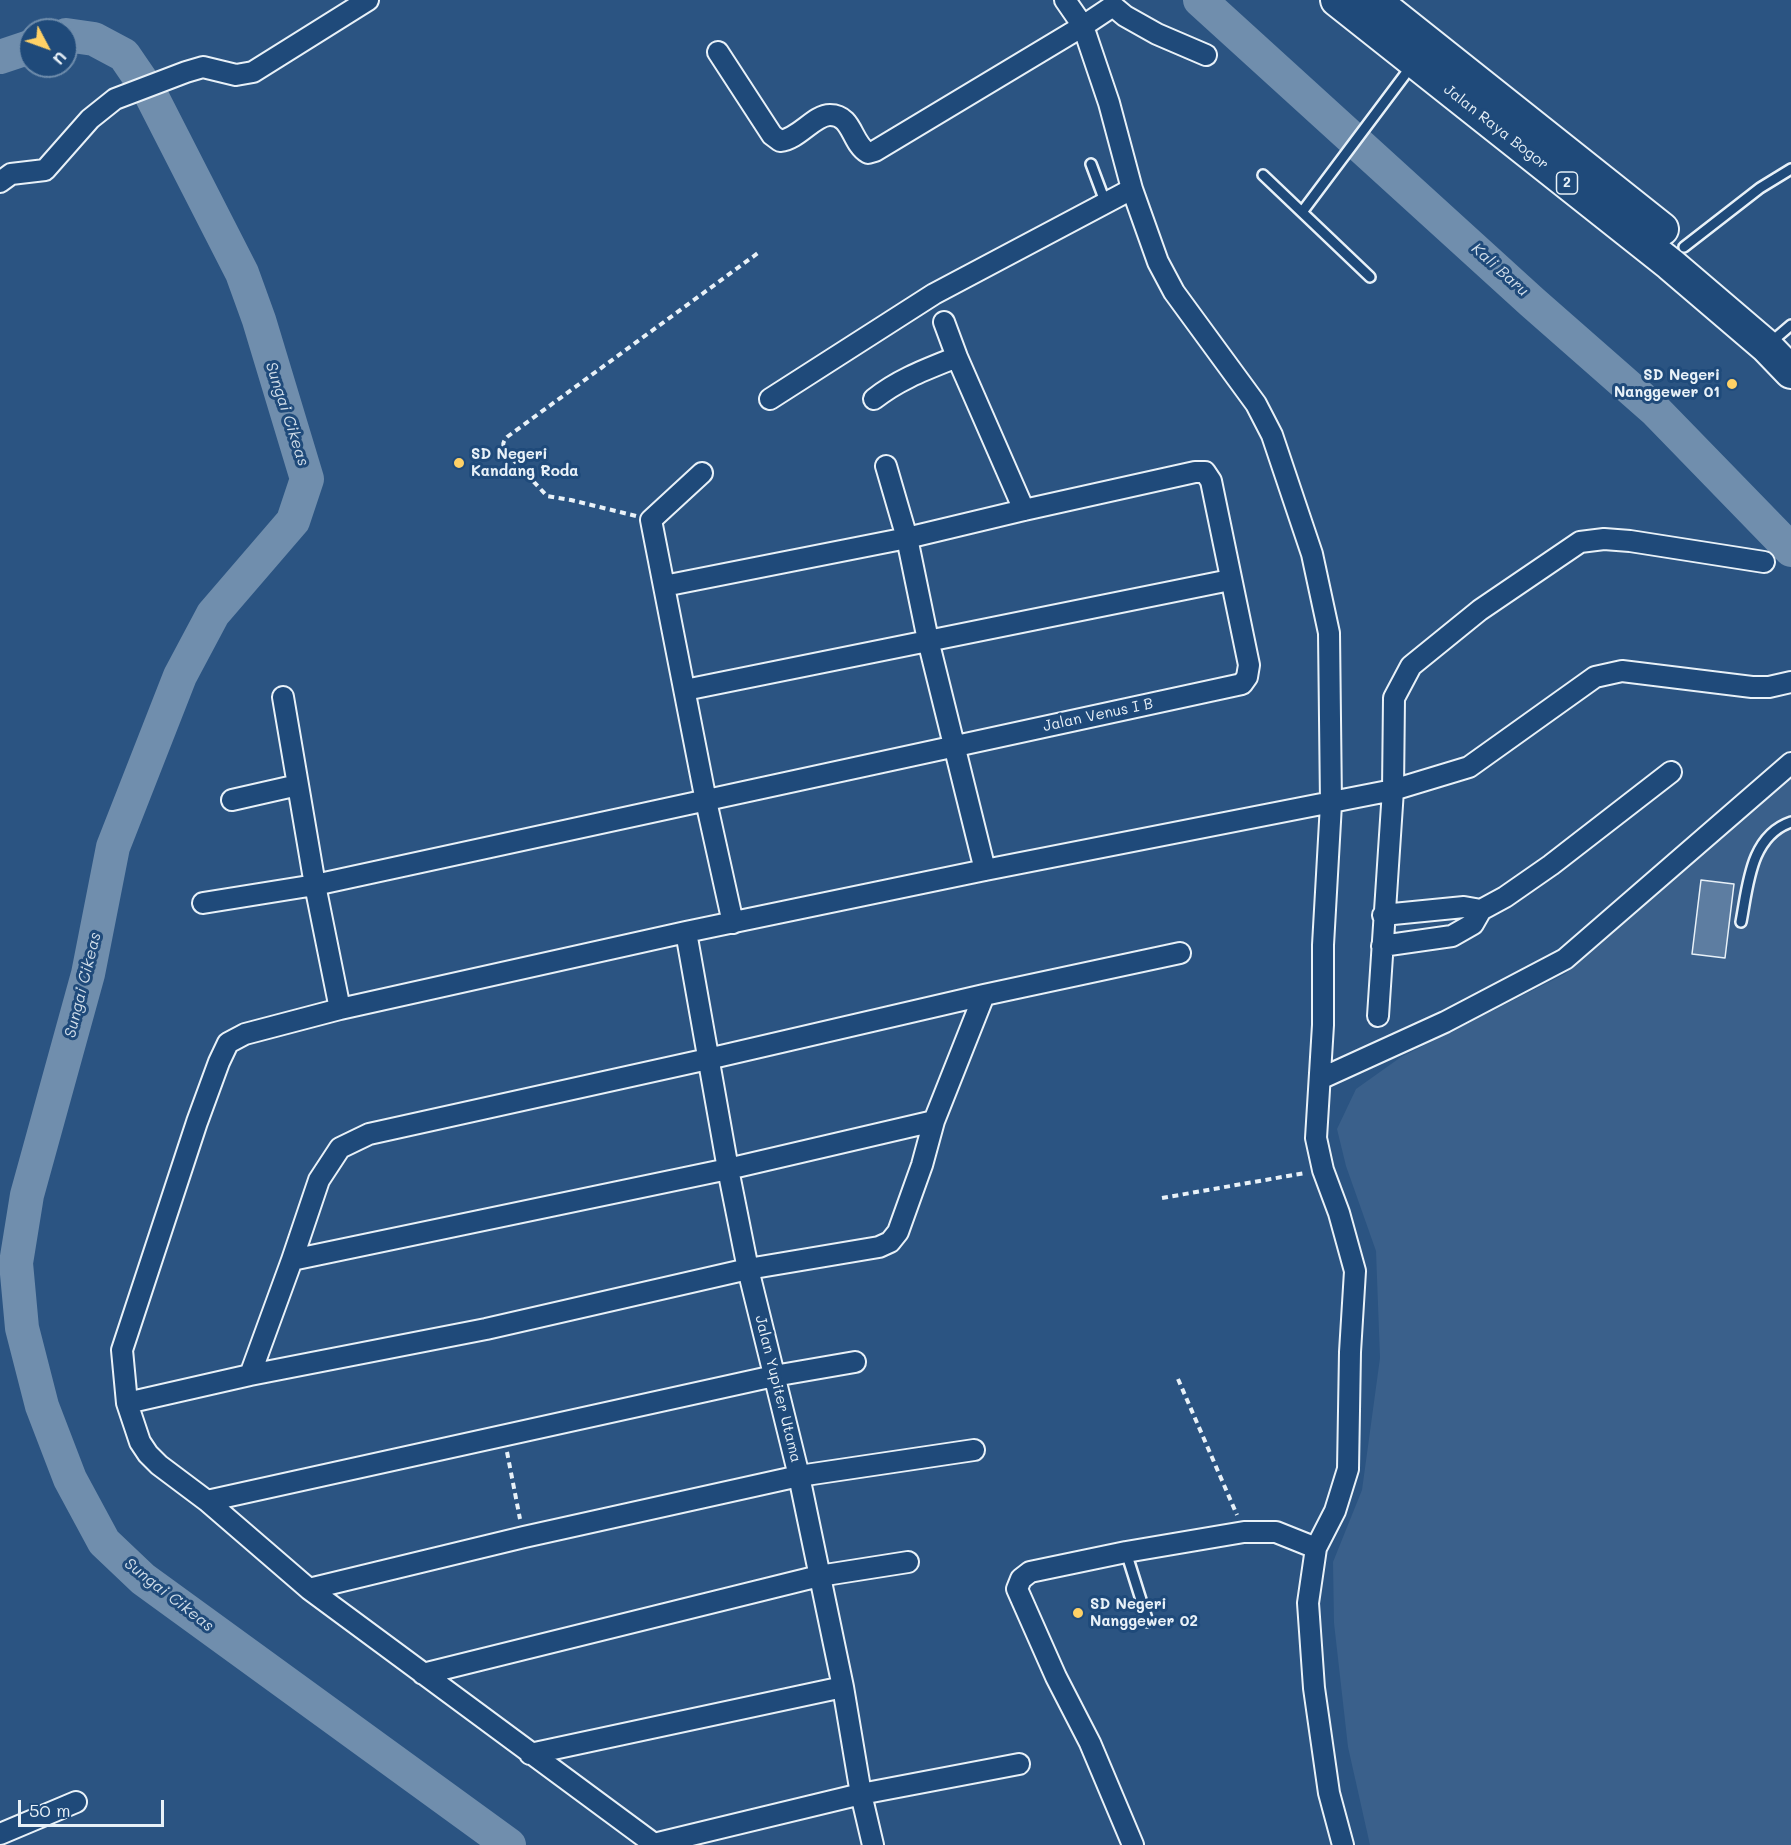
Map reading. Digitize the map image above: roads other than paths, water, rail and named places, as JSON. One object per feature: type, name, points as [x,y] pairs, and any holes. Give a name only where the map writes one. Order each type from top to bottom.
[{"type":"highway","name":"Jalan Raya Bogor","points":[[1337,0],[1420,52],[1684,248],[1782,336],[1791,372]]},
{"type":"highway","name":"Jalan Raya Bogor","points":[[1374,0],[1420,52],[1670,264],[1782,336]]},
{"type":"street","points":[[0,182],[10,174],[45,170],[90,119],[115,99],[186,72],[203,68],[236,75],[253,72],[368,0]]},
{"type":"street","points":[[1065,0],[1083,26],[1109,104],[1132,189],[1158,262],[1174,292],[1256,404],[1272,435],[1312,554],[1329,633],[1331,804],[1316,1138],[1323,1170],[1340,1213],[1355,1271],[1350,1352],[1348,1469],[1335,1511],[1316,1548],[1308,1603],[1314,1688],[1329,1793],[1343,1845]]},
{"type":"street","points":[[718,52],[772,135],[780,141],[788,140],[825,115],[838,115],[847,122],[861,149],[868,153],[875,151],[1083,26],[1110,7],[1115,6],[1125,16],[1157,34],[1206,55]]},
{"type":"street","points":[[770,399],[927,298],[1132,189]]},
{"type":"street","points":[[944,322],[1024,510]]},
{"type":"street","points":[[874,399],[905,377],[957,357]]},
{"type":"street","points":[[886,466],[907,538],[928,640],[985,870]]},
{"type":"street","points":[[663,586],[907,538],[1195,472],[1205,472],[1211,481],[1230,580],[685,690]]},
{"type":"street","points":[[702,473],[651,520],[706,801],[733,923]]},
{"type":"street","points":[[1378,1016],[1393,790],[1394,698],[1411,666],[1480,610],[1580,542],[1604,539],[1630,541],[1764,562]]},
{"type":"street","name":"Jalan Venus I B","points":[[203,903],[315,885],[1242,684],[1247,677],[1249,665],[1230,580]]},
{"type":"street","points":[[1019,1764],[861,1794],[654,1844],[309,1589],[207,1501],[148,1454],[140,1442],[127,1403],[122,1350],[197,1122],[228,1043],[244,1034],[340,1009],[686,932],[985,870],[1331,804],[1393,790],[1469,767],[1595,677],[1622,671],[1752,687],[1769,687],[1791,682]]},
{"type":"street","points":[[283,698],[315,885],[340,1009]]},
{"type":"street","points":[[1320,1079],[1445,1022],[1564,959],[1791,763]]},
{"type":"street","points":[[1382,946],[1452,936],[1473,924],[1481,910],[1505,897],[1551,865],[1671,772]]},
{"type":"street","points":[[232,800],[298,785]]},
{"type":"street","points":[[1383,915],[1464,907],[1481,910]]},
{"type":"street","name":"Jalan Yupiter Utama","points":[[686,932],[748,1269],[799,1476],[873,1845]]},
{"type":"street","points":[[250,1376],[319,1180],[340,1148],[369,1134],[1180,953]]},
{"type":"street","points":[[127,1403],[486,1329],[748,1269],[879,1247],[890,1242],[898,1232],[922,1165],[934,1121],[984,995]]},
{"type":"street","points":[[292,1260],[728,1169],[934,1121]]},
{"type":"street","points":[[207,1501],[774,1376],[855,1362]]},
{"type":"street","points":[[309,1589],[524,1537],[799,1476],[974,1450]]},
{"type":"street","points":[[1133,1845],[1090,1743],[1056,1677],[1017,1589],[1021,1579],[1030,1572],[1126,1552],[1244,1532],[1276,1532],[1316,1548]]},
{"type":"street","points":[[423,1674],[819,1576],[908,1562]]},
{"type":"street","points":[[530,1754],[843,1687]]},
{"type":"street","points":[[0,1834],[76,1802]]},
{"type":"lane","points":[[1302,212],[1420,52]]},
{"type":"lane","points":[[1091,164],[1106,204]]},
{"type":"lane","points":[[1684,248],[1760,188],[1791,169]]},
{"type":"lane","points":[[1263,175],[1370,277]]},
{"type":"lane","points":[[1740,922],[1752,866],[1760,846],[1772,834],[1791,822]]},
{"type":"lane","points":[[1126,1552],[1148,1622]]},
{"type":"waterway","name":"Kali Baru","points":[[1200,0],[1532,302],[1655,410],[1791,550]]},
{"type":"waterway","name":"Sungai Cikeas","points":[[78,37],[94,39],[124,55],[150,93],[242,273],[259,320],[307,479],[293,521],[213,614],[180,676],[113,847],[88,974],[27,1195],[16,1263],[22,1328],[42,1406],[70,1479],[104,1542],[143,1579],[509,1845]]},
{"type":"waterway","name":"Sungai Cikeas","points":[[0,57],[18,51]]},
{"type":"place","name":"SD Negeri Nanggewer 01","points":[[1732,384]]},
{"type":"place","name":"SD Negeri Kandang Roda","points":[[459,463]]},
{"type":"place","name":"SD Negeri Nanggewer 02","points":[[1078,1613]]}]
